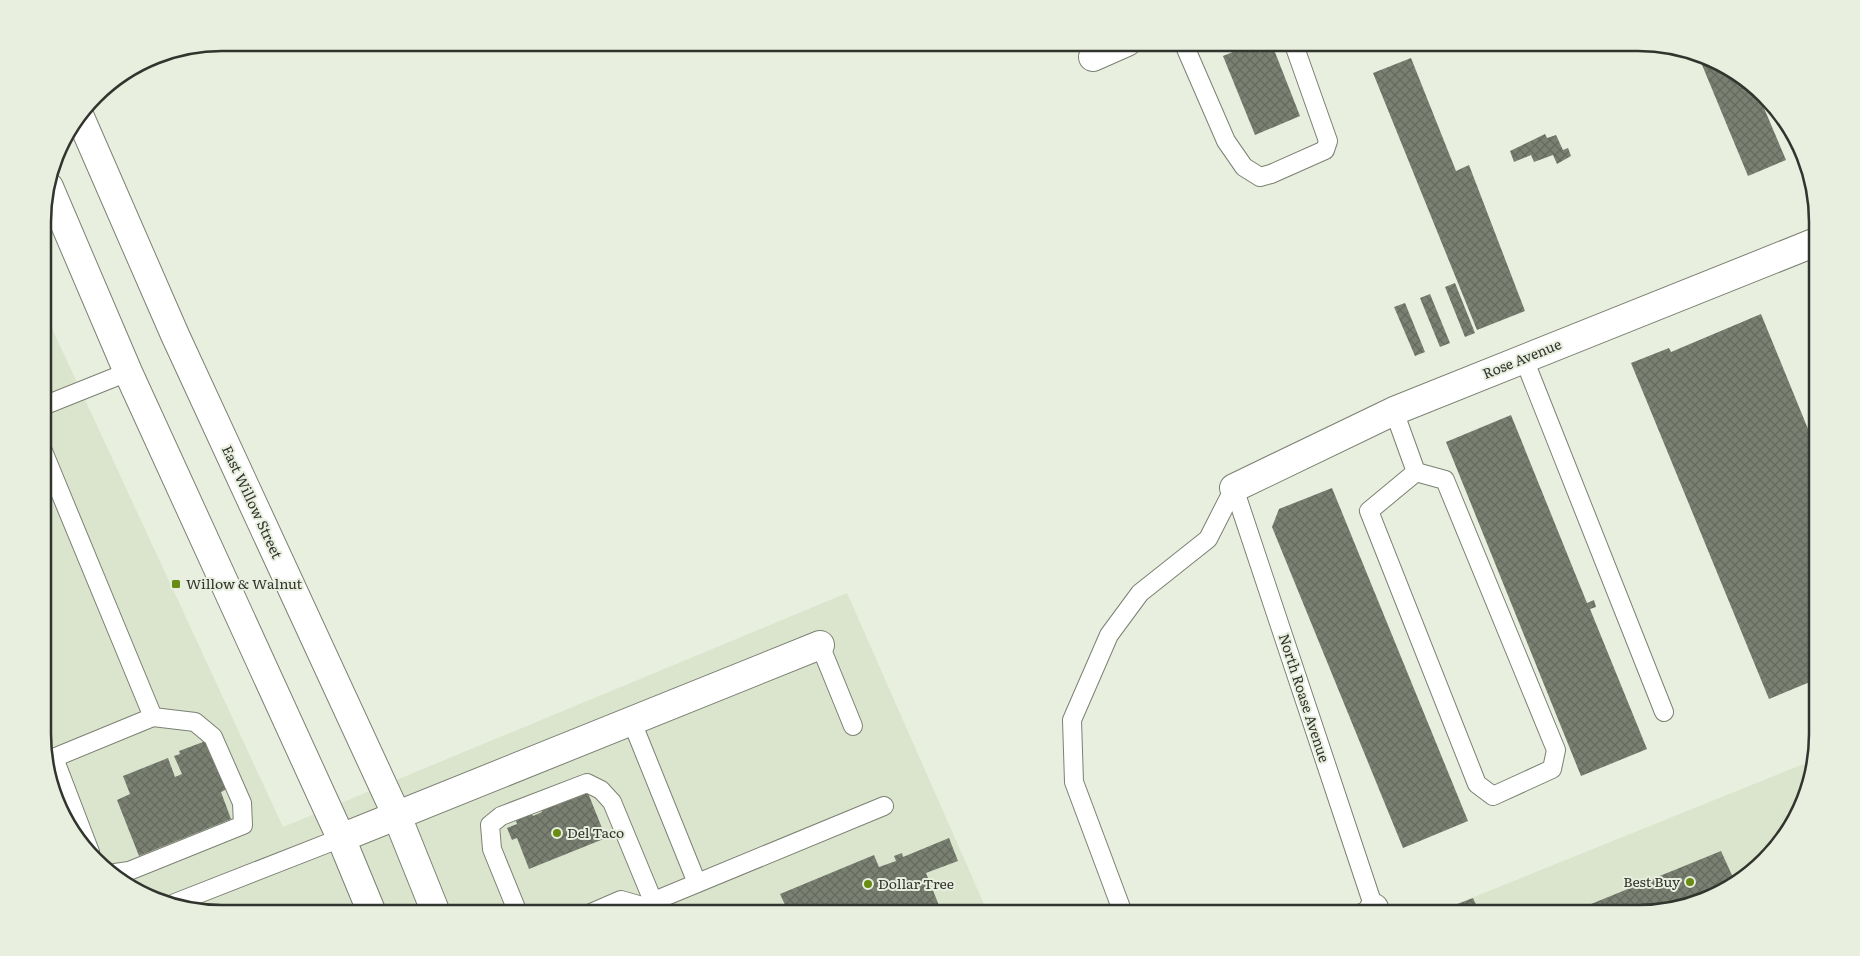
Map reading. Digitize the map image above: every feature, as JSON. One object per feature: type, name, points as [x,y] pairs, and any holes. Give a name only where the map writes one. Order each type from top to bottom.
[{"type":"main road","points":[[1093,58],[1107,51]]},
{"type":"main road","name":"East Willow Street","points":[[83,123],[175,335],[397,816],[432,905]]},
{"type":"main road","points":[[53,197],[128,372],[341,838],[368,905]]},
{"type":"main road","name":"Rose Avenue","points":[[1234,488],[1394,411],[1809,245]]},
{"type":"main road","points":[[341,838],[820,646]]},
{"type":"lane","points":[[1187,51],[1226,141],[1244,167],[1260,177],[1271,174],[1324,150],[1328,141],[1296,51]]},
{"type":"lane","points":[[1524,359],[1664,712]]},
{"type":"lane","points":[[52,403],[128,372]]},
{"type":"lane","points":[[1394,411],[1416,472]]},
{"type":"lane","points":[[52,472],[153,717]]},
{"type":"lane","points":[[1416,472],[1445,480],[1556,750],[1552,769],[1493,796],[1477,784],[1369,511],[1416,472]]},
{"type":"lane","points":[[1120,904],[1074,782],[1072,720],[1109,635],[1140,593],[1208,540],[1234,488]]},
{"type":"lane","name":"North Roase Avenue","points":[[1234,488],[1368,904]]},
{"type":"lane","points":[[820,646],[853,726]]},
{"type":"lane","points":[[53,759],[153,717],[195,722],[213,737],[242,803],[244,825],[129,871],[122,872]]},
{"type":"lane","points":[[632,722],[697,883]]},
{"type":"lane","points":[[56,775],[80,829]]},
{"type":"lane","points":[[515,905],[492,849],[490,825],[501,816],[587,783],[601,790],[612,802],[646,905]]},
{"type":"lane","points":[[652,905],[697,883],[884,806]]},
{"type":"lane","points":[[183,900],[341,838]]},
{"type":"lane","points":[[610,905],[621,900],[638,905]]},
{"type":"shaded area","points":[[52,328],[283,827],[847,593],[984,904],[222,905],[200,903],[167,896],[127,876],[94,847],[74,819],[64,799],[57,778],[51,734]]},
{"type":"shaded area","points":[[1806,763],[1800,789],[1791,810],[1780,829],[1766,847],[1733,876],[1693,896],[1649,904],[1456,904]]},
{"type":"building","points":[[1234,51],[1275,51],[1300,116],[1255,135],[1223,56]]},
{"type":"building","points":[[1411,58],[1456,171],[1469,165],[1525,311],[1477,330],[1373,73]]},
{"type":"building","points":[[1702,64],[1723,74],[1759,101],[1763,106],[1786,160],[1748,176]]},
{"type":"building","points":[[1545,134],[1547,138],[1556,135],[1563,150],[1568,148],[1571,156],[1557,164],[1553,155],[1534,162],[1531,155],[1514,162],[1510,151]]},
{"type":"building","points":[[1455,283],[1475,333],[1465,337],[1445,287]]},
{"type":"building","points":[[1430,294],[1450,343],[1440,347],[1420,298]]},
{"type":"building","points":[[1405,303],[1425,352],[1415,356],[1394,307]]},
{"type":"building","points":[[1761,314],[1809,431],[1809,682],[1769,699],[1631,363],[1669,348],[1671,352]]},
{"type":"building","points":[[1511,415],[1587,603],[1594,600],[1596,607],[1590,609],[1647,749],[1581,776],[1446,442]]},
{"type":"building","points":[[1332,488],[1468,821],[1403,848],[1272,527],[1279,509]]},
{"type":"building","points":[[208,742],[227,789],[221,792],[231,819],[139,856],[117,800],[130,794],[123,776],[168,758],[175,777],[182,774],[174,756],[180,754],[179,751]]},
{"type":"building","name":"Del Taco","points":[[588,793],[606,838],[529,869],[517,838],[512,840],[507,828],[517,824],[515,818],[531,812],[533,816],[542,812],[539,803],[551,798],[554,806]]},
{"type":"building","name":"Dollar Tree","points":[[949,838],[958,861],[926,873],[939,904],[785,905],[780,894],[874,855],[879,867],[896,861],[894,856],[902,853],[903,857]]},
{"type":"building","name":"Best Buy","points":[[1721,851],[1732,876],[1693,896],[1671,901],[1649,904],[1591,904]]},
{"type":"building","points":[[1473,898],[1476,904],[1457,904]]},
{"type":"place","name":"Willow & Walnut","points":[[176,584]]},
{"type":"place","name":"Del Taco","points":[[557,833]]},
{"type":"place","name":"Best Buy","points":[[1690,882]]},
{"type":"place","name":"Dollar Tree","points":[[868,884]]}]
